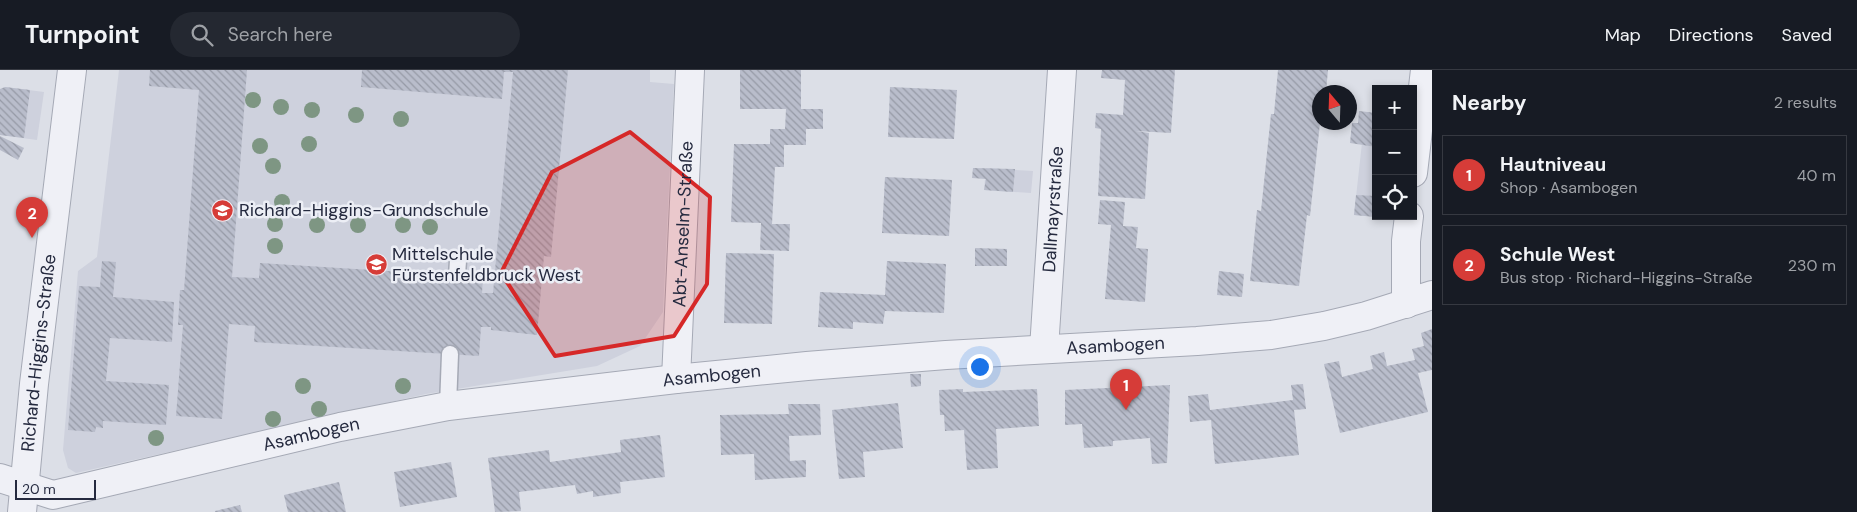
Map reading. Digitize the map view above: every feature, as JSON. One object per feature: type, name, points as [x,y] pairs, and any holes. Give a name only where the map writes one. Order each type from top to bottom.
[{"type":"street","name":"Richard-Higgins-Straße","points":[[16,492],[34,384],[72,70]]},
{"type":"street","name":"Abt-Anselm-Straße","points":[[676,378],[690,70]]},
{"type":"street","name":"Dallmayrstraße","points":[[1044,349],[1062,70]]},
{"type":"street","points":[[1417,139],[1425,70]]},
{"type":"street","points":[[1406,304],[1406,241],[1409,220]]},
{"type":"street","name":"Asambogen","points":[[16,492],[53,495],[330,429],[448,406],[676,378],[841,363],[1271,335],[1332,324],[1432,295]]},
{"type":"lane","points":[[448,406],[450,354]]},
{"type":"highlighted area","points":[[630,132],[710,197],[707,284],[674,336],[555,356],[501,273],[552,172]]},
{"type":"shaded area","name":"Mittelschule Fürstenfeldbruck West","points":[[119,70],[650,70],[650,82],[674,84],[663,312],[640,346],[597,366],[426,394],[76,473],[68,468],[63,450],[78,271],[97,257]]},
{"type":"shaded area","points":[[5,87],[44,92],[37,140],[0,135]]},
{"type":"shaded area","points":[[1364,125],[1372,126],[1372,217],[1354,215]]},
{"type":"shaded area","points":[[986,168],[1033,171],[1031,193],[984,190]]},
{"type":"building","points":[[150,70],[247,70],[232,277],[259,278],[260,263],[483,277],[482,293],[493,293],[513,72],[504,72],[502,99],[361,87],[362,70],[568,70],[551,257],[544,256],[537,335],[491,330],[491,327],[481,327],[479,356],[254,342],[255,326],[229,324],[222,419],[176,416],[183,325],[178,325],[180,290],[184,290],[199,90],[149,86]]},
{"type":"building","points":[[740,70],[801,70],[801,109],[823,109],[823,129],[806,129],[806,145],[784,145],[784,167],[775,167],[772,224],[790,224],[789,251],[760,250],[761,223],[731,222],[734,144],[770,144],[770,129],[785,129],[786,109],[740,109]]},
{"type":"building","points":[[1102,70],[1175,70],[1171,133],[1136,131],[1149,133],[1145,199],[1098,196],[1101,129],[1095,128],[1096,113],[1123,115],[1125,80],[1101,78]]},
{"type":"building","points":[[1278,70],[1328,70],[1327,85],[1312,85],[1312,130],[1319,130],[1310,216],[1307,215],[1299,286],[1250,281],[1257,210],[1261,211],[1271,114],[1274,114]]},
{"type":"building","points":[[5,87],[30,90],[24,138],[0,135],[0,89]]},
{"type":"building","points":[[890,87],[957,90],[954,139],[888,137]]},
{"type":"building","points":[[1359,111],[1372,113],[1372,146],[1350,143],[1351,130],[1357,130]]},
{"type":"building","points":[[0,136],[24,148],[18,160],[0,150]]},
{"type":"building","points":[[973,168],[1015,169],[1013,192],[984,190],[986,179],[972,178]]},
{"type":"building","points":[[885,177],[952,180],[949,236],[882,233]]},
{"type":"building","points":[[1356,195],[1372,196],[1372,217],[1354,215]]},
{"type":"building","points":[[1100,200],[1125,202],[1123,226],[1138,227],[1136,248],[1148,249],[1145,302],[1105,299],[1111,225],[1098,224]]},
{"type":"building","points":[[975,248],[1007,249],[1007,266],[975,266]]},
{"type":"building","points":[[726,253],[774,254],[772,324],[724,323]]},
{"type":"building","points":[[102,261],[116,262],[113,297],[174,302],[172,342],[110,338],[106,381],[169,385],[166,425],[103,421],[103,428],[96,427],[95,432],[68,430],[79,286],[100,287]]},
{"type":"building","points":[[887,261],[946,264],[944,313],[885,311],[883,324],[853,322],[853,329],[818,327],[820,292],[885,295]]},
{"type":"building","points":[[1219,271],[1244,274],[1242,297],[1217,295]]},
{"type":"building","points":[[1432,329],[1432,370],[1418,373],[1428,412],[1340,433],[1324,364],[1339,361],[1342,377],[1373,369],[1370,356],[1384,352],[1387,366],[1415,360],[1412,349],[1424,346],[1421,333]]},
{"type":"building","points":[[910,374],[921,374],[921,386],[911,387]]},
{"type":"building","points":[[1303,384],[1306,409],[1294,410],[1299,455],[1215,464],[1211,420],[1190,422],[1188,396],[1208,394],[1210,410],[1293,400],[1291,385]]},
{"type":"building","points":[[1170,385],[1167,463],[1152,464],[1150,438],[1113,441],[1113,446],[1084,448],[1082,424],[1065,425],[1065,390]]},
{"type":"building","points":[[963,389],[963,392],[1037,389],[1039,426],[996,429],[998,468],[967,470],[964,430],[945,431],[944,415],[940,415],[939,390]]},
{"type":"building","points":[[898,403],[903,448],[863,452],[865,477],[839,479],[832,410]]},
{"type":"building","points":[[788,404],[820,404],[821,435],[789,436],[790,461],[806,460],[806,477],[755,480],[754,454],[721,455],[720,415],[789,414]]},
{"type":"building","points":[[660,435],[665,477],[620,482],[621,493],[593,497],[593,491],[577,494],[575,485],[519,492],[521,511],[495,512],[488,458],[549,450],[550,462],[621,452],[620,440]]},
{"type":"building","points":[[451,462],[457,497],[400,507],[394,472]]},
{"type":"building","points":[[339,482],[346,512],[288,512],[284,495]]},
{"type":"building","points":[[240,505],[242,512],[215,512],[215,511]]},
{"type":"place","name":"Richard-Higgins-Grundschule","points":[[223,210]]},
{"type":"place","name":"Schule West","points":[[32,238]]},
{"type":"place","name":"Mittelschule Fürstenfeldbruck West","points":[[376,264]]},
{"type":"place","name":"Hautniveau","points":[[1126,410]]}]
